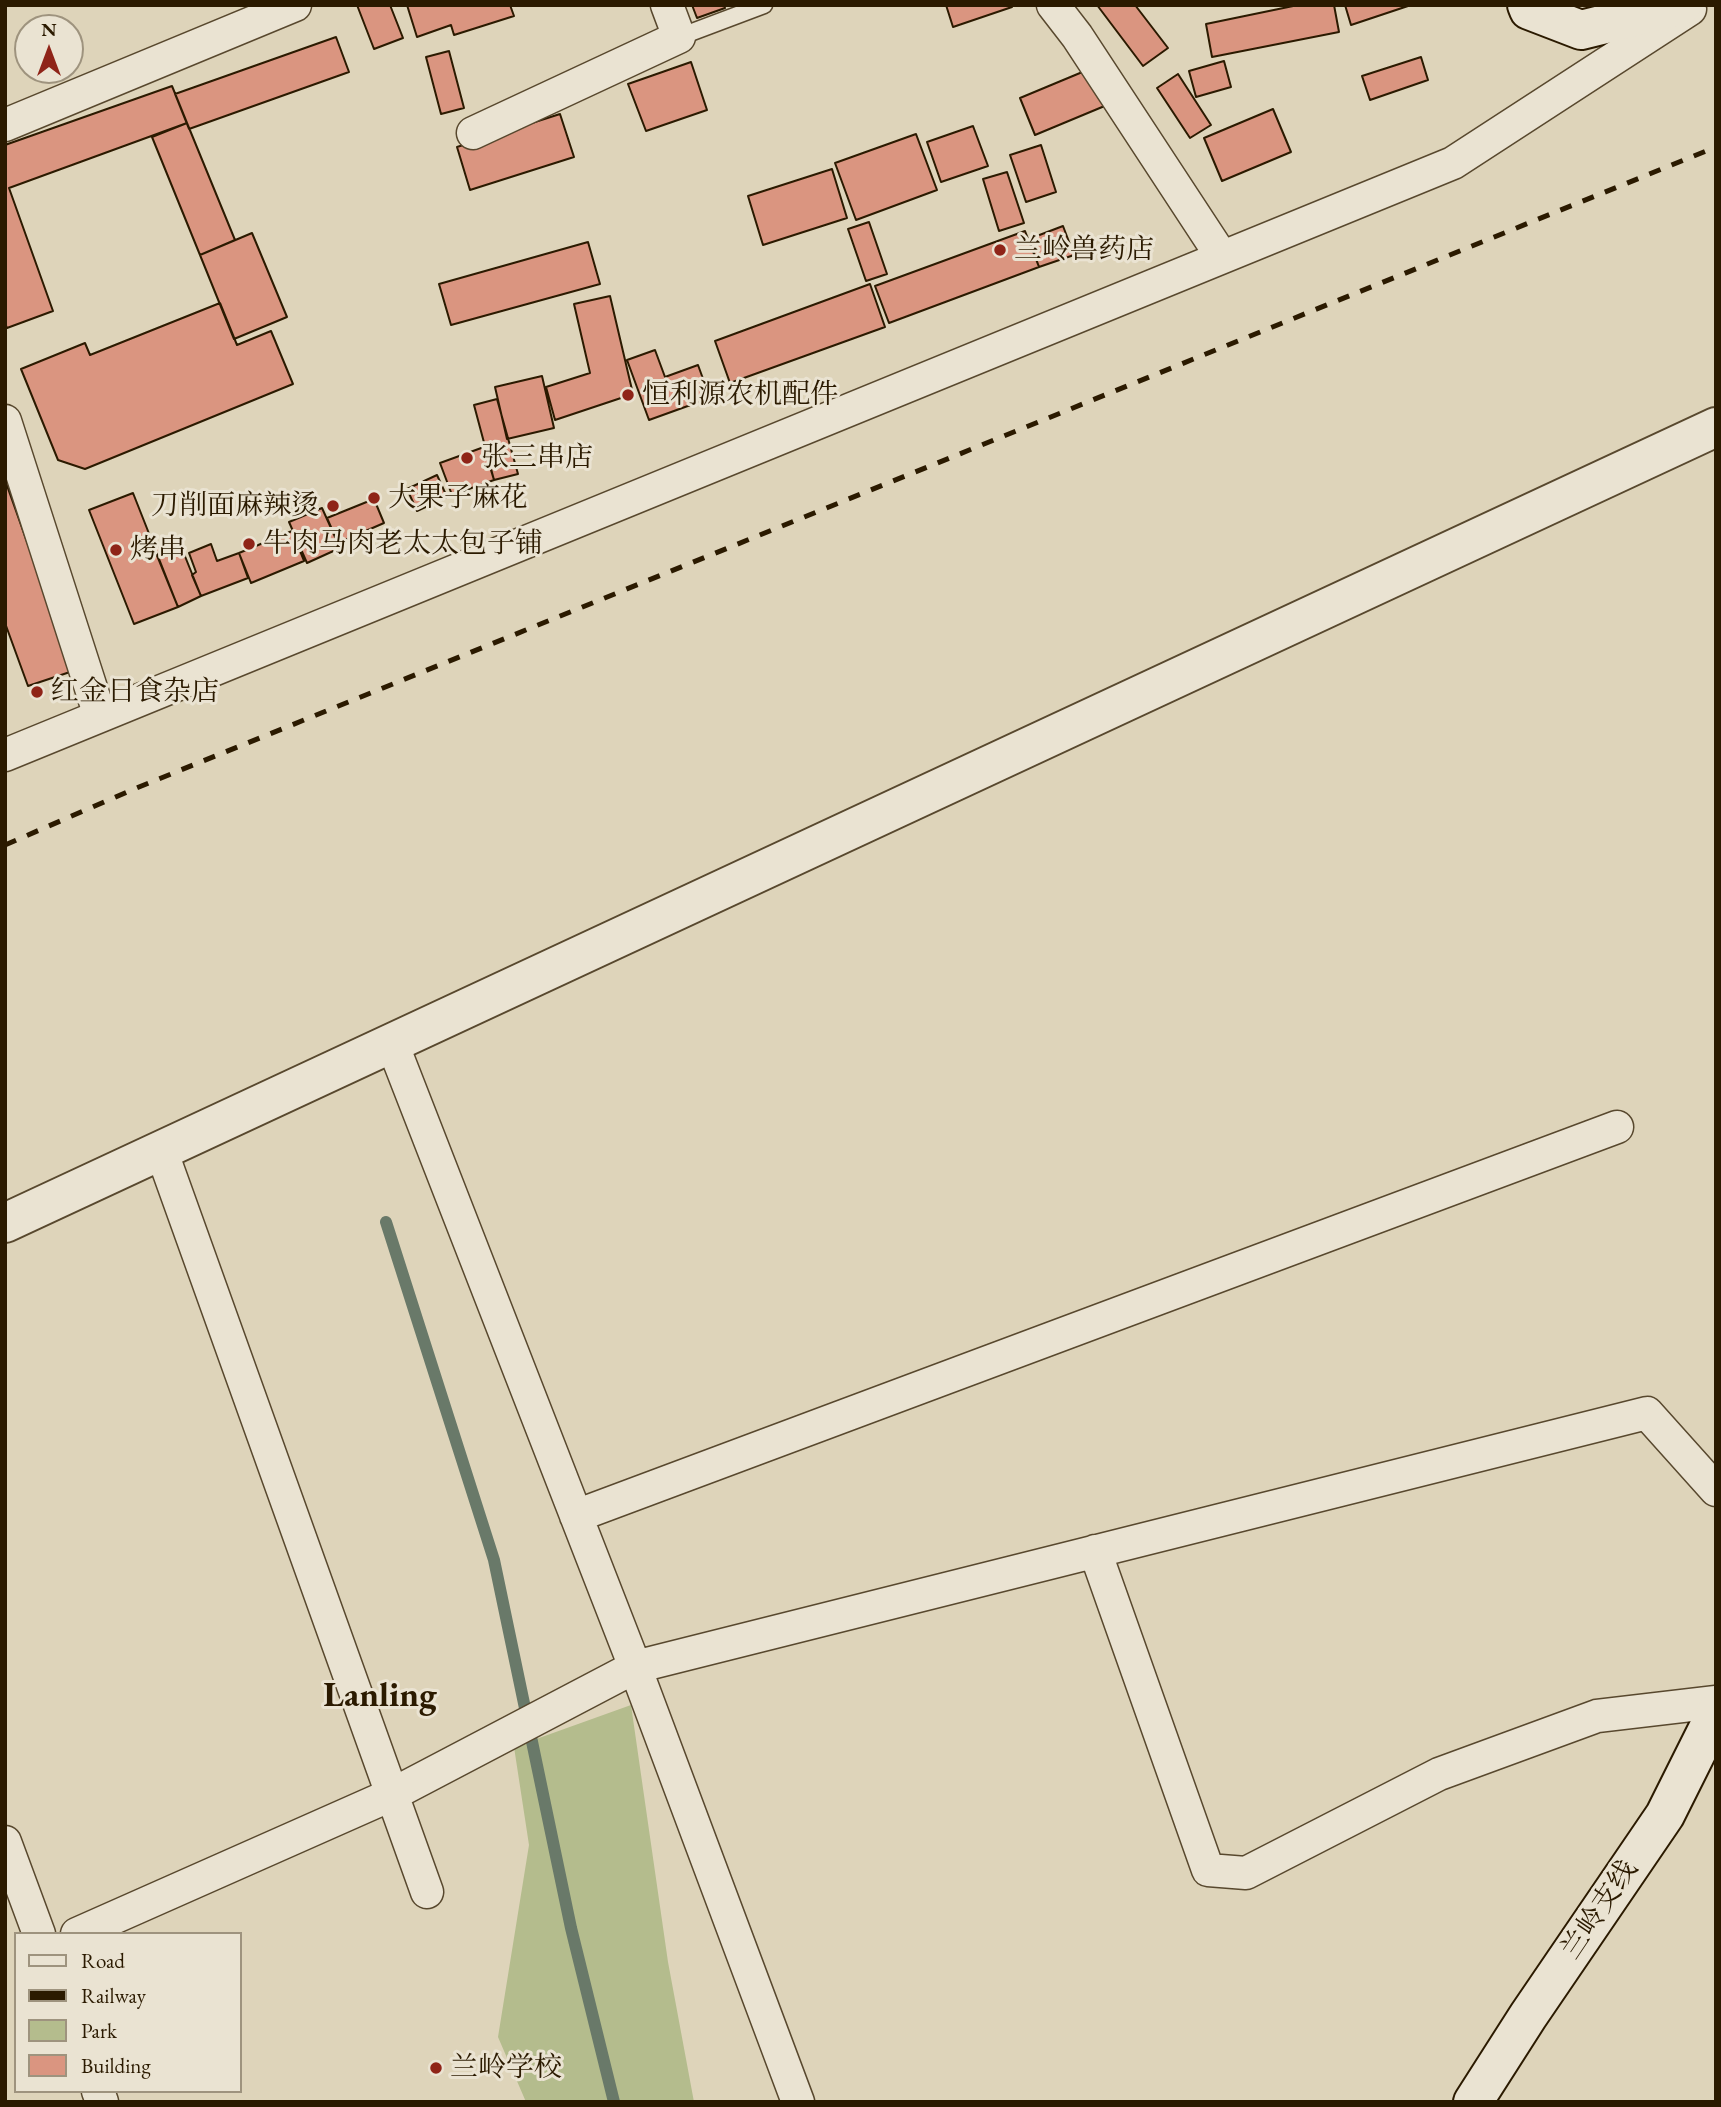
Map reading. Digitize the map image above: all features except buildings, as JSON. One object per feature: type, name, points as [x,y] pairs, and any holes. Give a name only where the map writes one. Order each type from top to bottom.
[{"type":"street","points":[[5,125],[295,5]]},
{"type":"street","points":[[473,133],[679,37],[667,5]]},
{"type":"street","points":[[1053,5],[1077,36],[1222,257]]},
{"type":"street","points":[[1527,5],[1529,10],[1581,30],[1682,5]]},
{"type":"street","points":[[5,755],[1453,163],[1696,5]]},
{"type":"street","points":[[5,421],[100,716]]},
{"type":"street","points":[[5,1223],[1716,427]]},
{"type":"street","points":[[392,1043],[635,1667],[798,2102]]},
{"type":"street","points":[[576,1516],[1616,1127]]},
{"type":"street","points":[[161,1150],[427,1892]]},
{"type":"street","points":[[82,1932],[393,1794],[635,1667],[1647,1413],[1716,1490]]},
{"type":"street","points":[[1096,1551],[1208,1870],[1246,1873],[1439,1774],[1597,1716],[1716,1702]]},
{"type":"street","name":"兰岭支线","points":[[1473,2102],[1528,2016],[1665,1815],[1716,1713]]},
{"type":"street","points":[[5,1842],[38,1932]]},
{"type":"lane","points":[[679,37],[764,5]]},
{"type":"green space","points":[[631,1705],[668,1962],[694,2102],[526,2102],[498,2037],[529,1845],[514,1747]]},
{"type":"waterway","points":[[386,1222],[494,1560],[571,1928],[614,2102]]},
{"type":"railway","points":[[5,845],[134,789],[1716,147]]},
{"type":"place","name":"兰岭兽药店","points":[[1000,250]]},
{"type":"place","name":"恒利源农机配件","points":[[628,395]]},
{"type":"place","name":"张三串店","points":[[467,458]]},
{"type":"place","name":"大果子麻花","points":[[374,498]]},
{"type":"place","name":"刀削面麻辣烫","points":[[333,506]]},
{"type":"place","name":"牛肉马肉老太太包子铺","points":[[249,544]]},
{"type":"place","name":"烤串","points":[[116,550]]},
{"type":"place","name":"红金日食杂店","points":[[37,692]]},
{"type":"place","name":"兰岭学校","points":[[436,2068]]},
{"type":"district","name":"Lanling","points":[[380,1696]]}]
